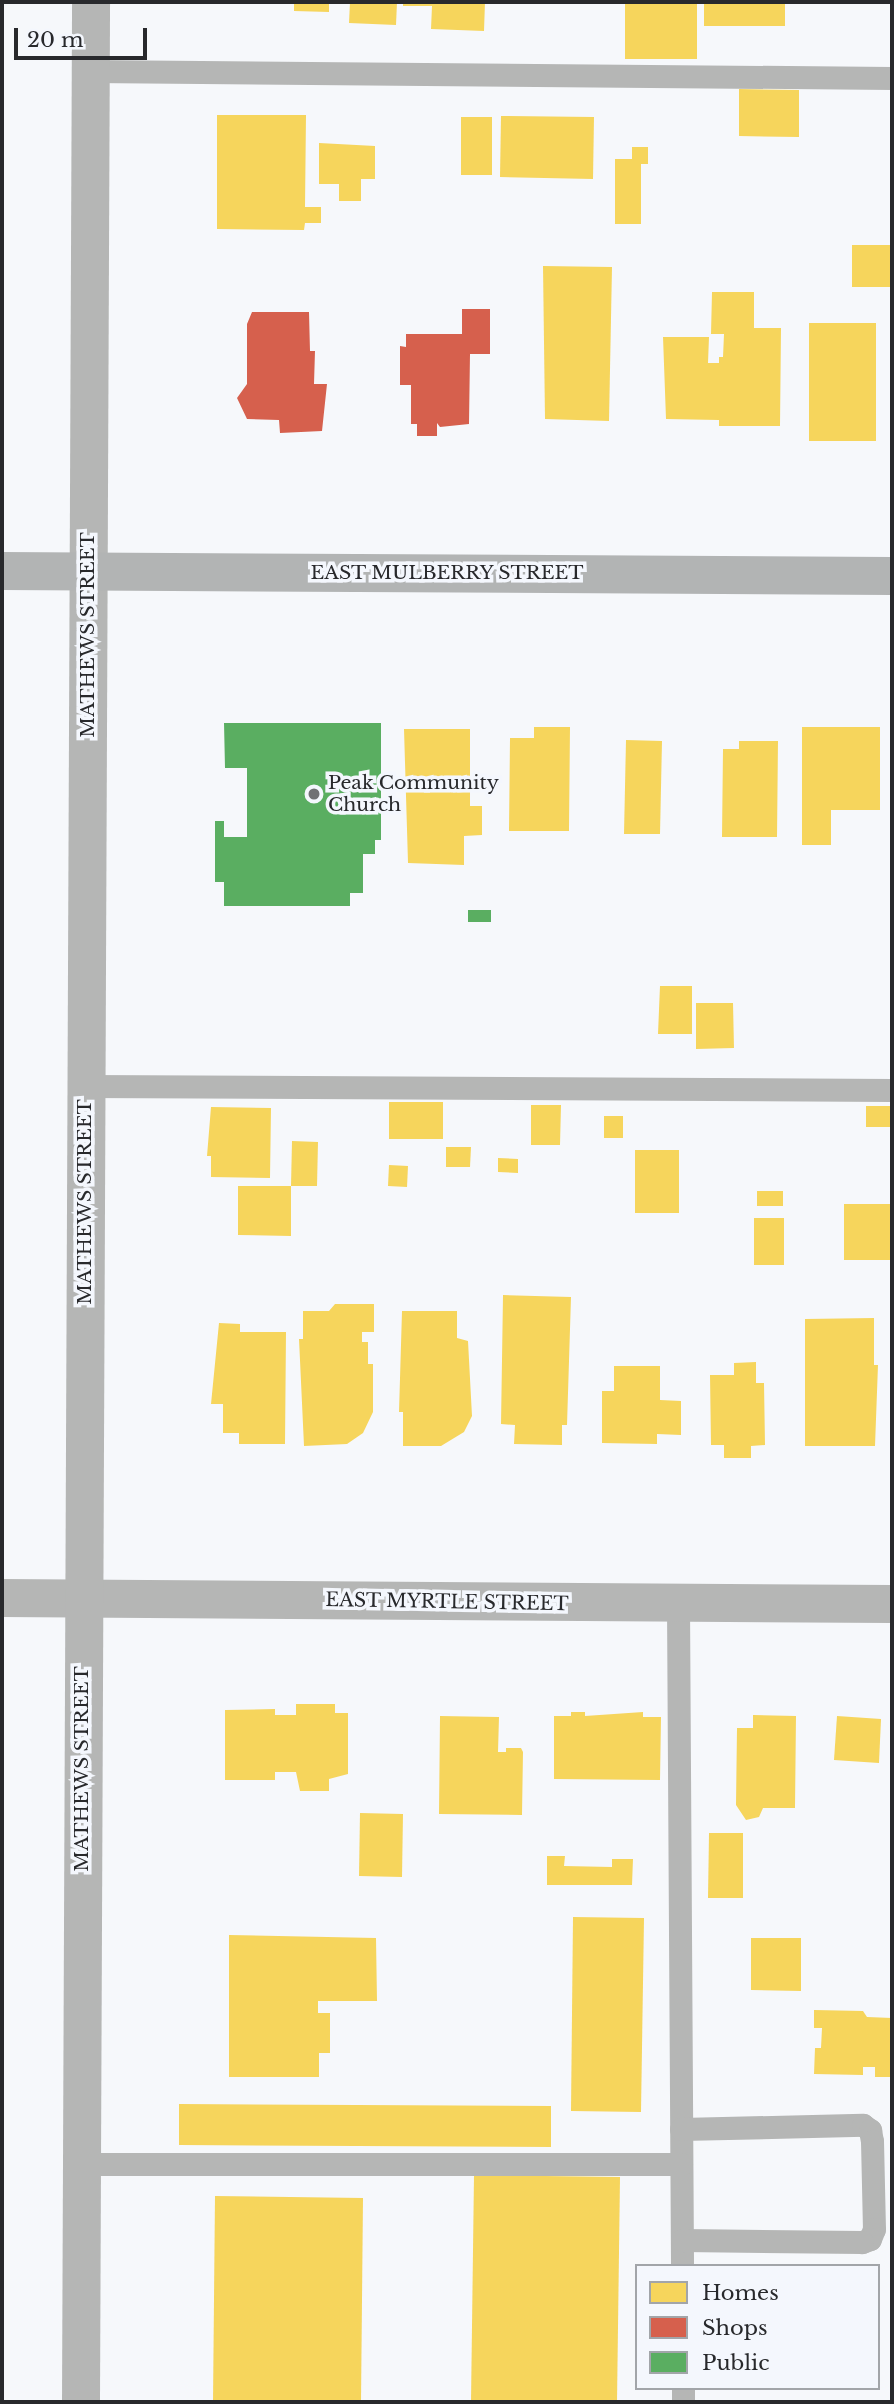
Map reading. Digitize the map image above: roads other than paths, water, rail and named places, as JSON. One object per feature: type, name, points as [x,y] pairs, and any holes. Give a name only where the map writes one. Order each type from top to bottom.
[{"type":"highway","name":"EAST MULBERRY STREET","points":[[2,571],[892,576]]},
{"type":"street","name":"MATHEWS STREET","points":[[81,2402],[82,1599],[91,2]]},
{"type":"street","name":"EAST MYRTLE STREET","points":[[2,1598],[678,1605],[892,1604]]},
{"type":"lane","points":[[90,71],[892,78]]},
{"type":"lane","points":[[85,1086],[892,1090]]},
{"type":"lane","points":[[678,1605],[682,2264]]},
{"type":"lane","points":[[681,2129],[863,2125],[870,2130],[872,2141],[874,2229],[870,2239],[862,2242],[682,2240]]},
{"type":"lane","points":[[83,2164],[681,2164]]},
{"type":"place","name":"Peak Community Church","points":[[314,794]]}]
